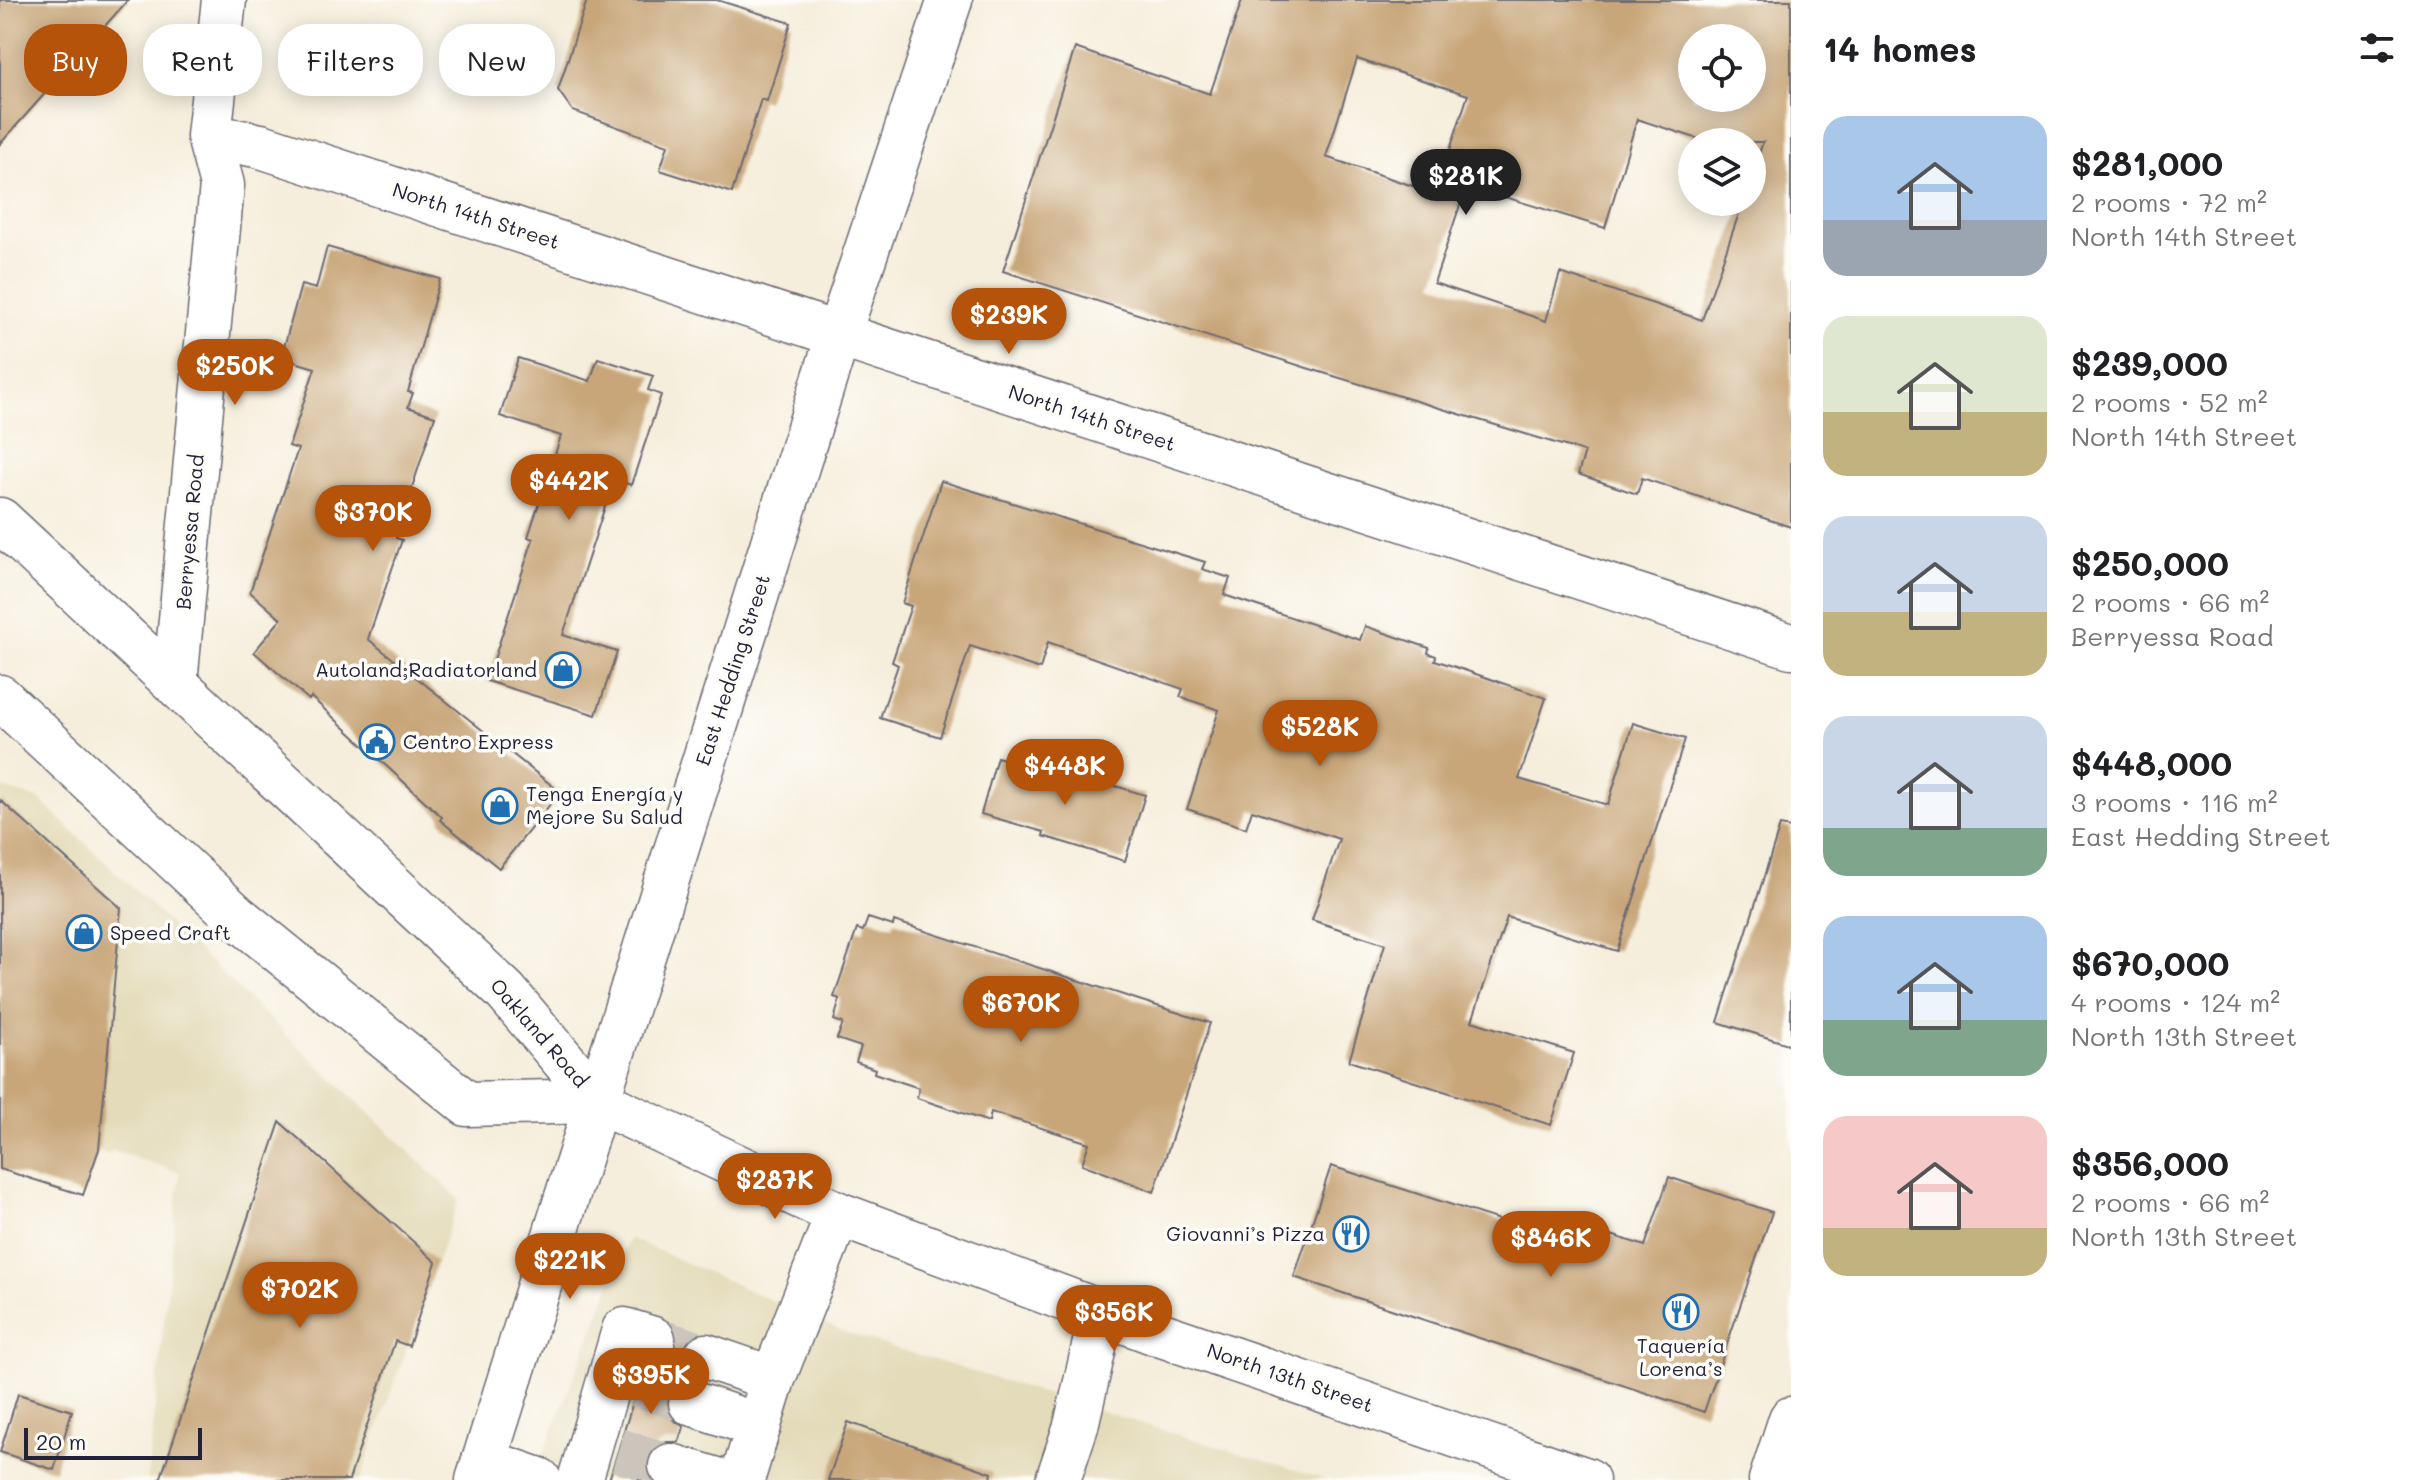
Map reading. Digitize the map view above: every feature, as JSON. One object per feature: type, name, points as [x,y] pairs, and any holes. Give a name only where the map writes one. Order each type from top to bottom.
[{"type":"main road","name":"Berryessa Road","points":[[175,683],[222,185],[209,136],[224,0]]},
{"type":"main road","name":"East Hedding Street","points":[[481,1471],[838,336],[950,0]]},
{"type":"main road","name":"North 14th Street","points":[[209,136],[261,146],[1791,646]]},
{"type":"main road","name":"Oakland Road","points":[[0,520],[505,991],[598,1101]]},
{"type":"main road","name":"Oakland Road","points":[[0,697],[235,915],[467,1104],[598,1101]]},
{"type":"main road","name":"North 13th Street","points":[[598,1101],[838,1214],[1102,1312],[1587,1480]]},
{"type":"main road","points":[[742,1480],[773,1379],[838,1214]]},
{"type":"main road","points":[[1058,1480],[1076,1426],[1102,1312]]},
{"type":"main road","points":[[597,1457],[625,1380],[624,1330],[653,1339]]},
{"type":"main road","points":[[706,1356],[773,1379]]},
{"type":"main road","points":[[691,1403],[759,1426]]},
{"type":"main road","points":[[1771,1480],[1791,1419]]},
{"type":"main road","points":[[671,1466],[717,1480]]},
{"type":"main road","points":[[481,1471],[539,1480]]},
{"type":"shaded area","points":[[0,787],[39,799],[459,1199],[360,1480],[147,1480],[180,1172],[111,1150],[110,1155],[98,1151],[106,1065],[0,1031]]},
{"type":"shaded area","points":[[629,1238],[849,1334],[1327,1480],[533,1480]]},
{"type":"building","points":[[0,0],[128,0],[107,24],[24,24],[24,96],[43,96],[0,144]]},
{"type":"building","points":[[587,0],[717,0],[791,23],[767,101],[761,99],[732,193],[660,170],[668,145],[573,111],[558,90]]},
{"type":"building","points":[[1242,0],[1791,0],[1791,527],[1642,478],[1637,494],[1578,474],[1585,452],[1003,271],[1075,48],[1210,94]]},
{"type":"building","points":[[327,247],[440,279],[408,392],[413,393],[408,407],[435,416],[396,538],[402,540],[368,639],[560,792],[499,868],[440,820],[442,817],[311,697],[309,700],[254,652],[281,619],[250,592],[298,449],[289,446],[315,368],[281,358],[301,285],[316,289]]},
{"type":"building","points":[[518,358],[590,381],[598,358],[653,376],[648,390],[661,395],[631,485],[614,479],[563,635],[617,652],[596,715],[487,681],[533,539],[528,537],[561,436],[500,416]]},
{"type":"building","points":[[941,481],[1205,562],[1202,569],[1230,578],[1224,595],[1360,640],[1365,626],[1429,648],[1428,653],[1436,656],[1435,660],[1546,698],[1519,779],[1608,805],[1633,723],[1685,739],[1617,951],[1507,917],[1472,1021],[1574,1053],[1551,1125],[1349,1061],[1385,944],[1312,920],[1339,839],[1252,810],[1246,828],[1187,809],[1219,710],[1180,697],[1183,689],[1048,642],[1040,669],[970,646],[940,737],[880,718],[898,665],[892,662],[911,606],[902,603]]},
{"type":"building","points":[[997,757],[1062,775],[1063,770],[1145,795],[1125,861],[1043,836],[1044,832],[981,814]]},
{"type":"building","points":[[0,800],[121,908],[99,1149],[83,1195],[0,1169]]},
{"type":"building","points":[[1780,826],[1791,828],[1791,1045],[1718,1022]]},
{"type":"building","points":[[868,918],[893,926],[894,921],[1210,1023],[1154,1192],[1082,1164],[1089,1143],[991,1112],[989,1122],[917,1098],[919,1088],[874,1073],[875,1069],[856,1062],[861,1047],[837,1039],[843,1023],[834,1020],[840,999],[834,997],[857,929],[863,931]]},
{"type":"building","points":[[280,1122],[436,1262],[409,1346],[395,1341],[349,1480],[160,1480]]},
{"type":"building","points":[[1331,1166],[1546,1235],[1553,1216],[1645,1246],[1669,1177],[1772,1212],[1704,1412],[1294,1277]]},
{"type":"building","points":[[677,1332],[691,1336],[683,1347],[681,1360],[687,1372],[697,1379],[675,1384],[667,1396],[667,1409],[672,1419],[684,1427],[679,1442],[665,1442],[653,1448],[647,1460],[651,1480],[609,1480],[645,1363],[659,1363],[670,1357],[677,1346]]},
{"type":"building","points":[[18,1394],[72,1411],[54,1470],[0,1452]]},
{"type":"building","points":[[848,1422],[992,1473],[991,1480],[828,1480]]},
{"type":"tunnel","points":[[653,1339],[706,1356]]},
{"type":"tunnel","points":[[638,1385],[691,1403]]},
{"type":"tunnel","points":[[618,1450],[671,1466]]},
{"type":"place","name":"Autoland;Radiatorland","points":[[563,670]]},
{"type":"place","name":"Centro Express","points":[[377,742]]},
{"type":"place","name":"Tenga Energía y Mejore Su Salud","points":[[500,806]]},
{"type":"place","name":"Speed Craft","points":[[84,933]]},
{"type":"place","name":"Giovanni’s Pizza","points":[[1351,1234]]},
{"type":"place","name":"Taquería Lorena’s","points":[[1681,1312]]}]
